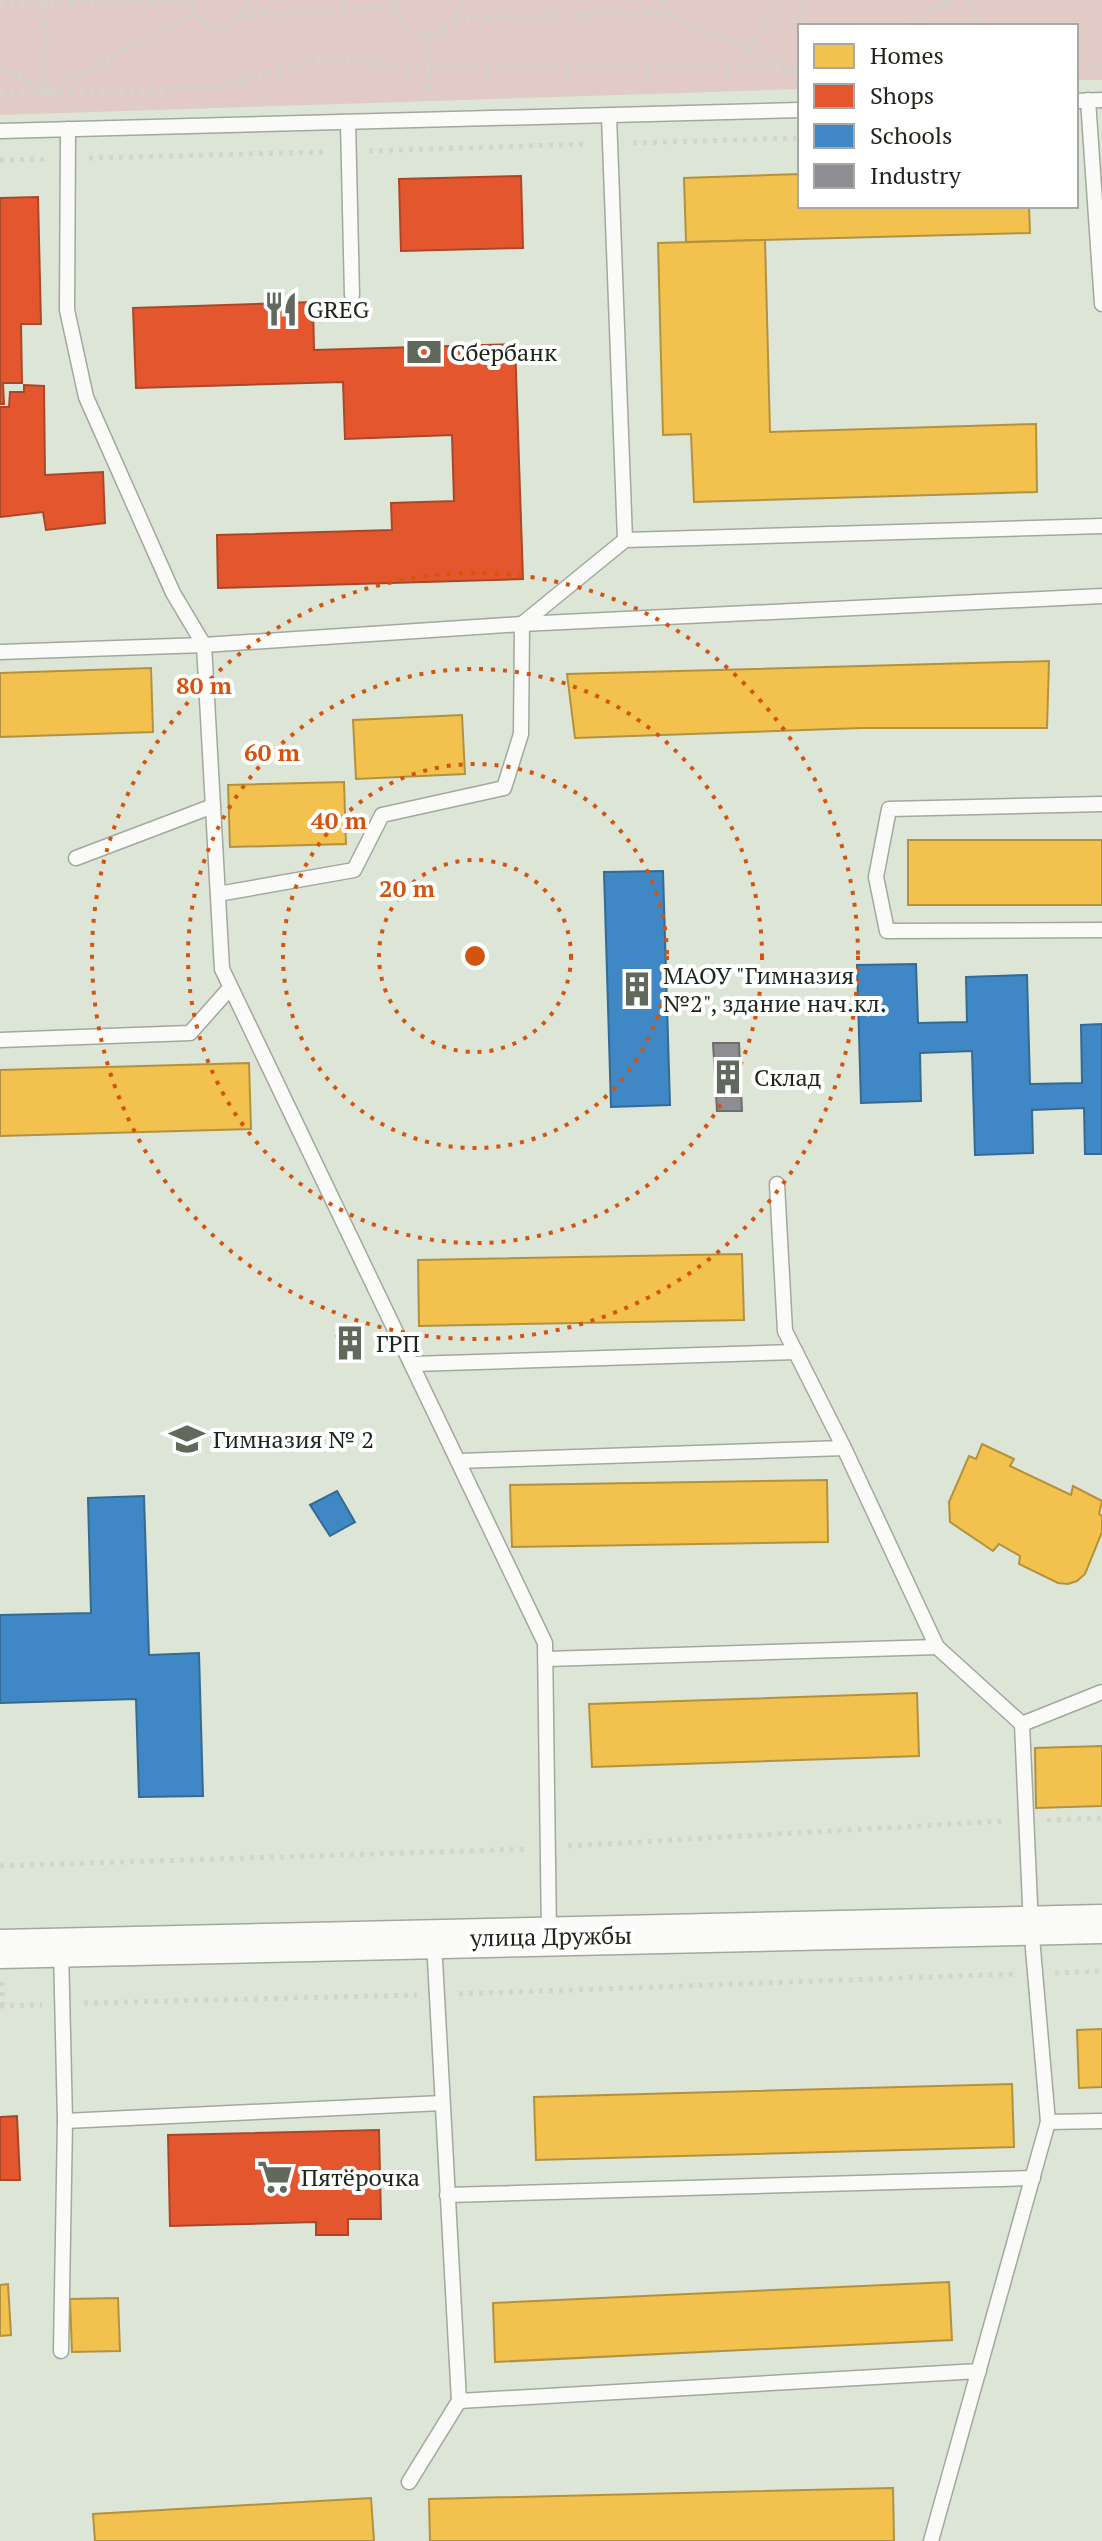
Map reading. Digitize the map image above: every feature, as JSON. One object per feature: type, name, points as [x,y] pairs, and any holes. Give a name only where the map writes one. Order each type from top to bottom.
[{"type":"main road","name":"улица Дружбы","points":[[0,1949],[1102,1924]]},
{"type":"lane","points":[[1089,101],[1102,304]]},
{"type":"lane","points":[[0,131],[798,110]]},
{"type":"lane","points":[[609,116],[625,540]]},
{"type":"lane","points":[[348,122],[352,295]]},
{"type":"lane","points":[[68,129],[67,310],[86,397],[173,593],[204,645],[222,969],[545,1643],[549,1936]]},
{"type":"lane","points":[[522,624],[625,540],[1102,526]]},
{"type":"lane","points":[[0,652],[204,645],[522,624],[1102,596]]},
{"type":"lane","points":[[218,894],[354,870],[382,815],[504,788],[521,734],[522,624]]},
{"type":"lane","points":[[1102,804],[889,809],[876,877],[887,931],[1102,930]]},
{"type":"lane","points":[[76,858],[213,806]]},
{"type":"lane","points":[[0,1040],[190,1033],[230,988]]},
{"type":"lane","points":[[777,1184],[785,1331],[844,1448],[937,1647],[1022,1724],[1031,1926],[1048,2122],[931,2541]]},
{"type":"lane","points":[[412,1364],[796,1352]]},
{"type":"lane","points":[[458,1461],[844,1448]]},
{"type":"lane","points":[[546,1659],[937,1647]]},
{"type":"lane","points":[[1022,1724],[1102,1692]]},
{"type":"lane","points":[[409,2482],[459,2401],[434,1939]]},
{"type":"lane","points":[[61,1948],[65,2121],[61,2351]]},
{"type":"lane","points":[[65,2121],[442,2103]]},
{"type":"lane","points":[[1048,2122],[1102,2121]]},
{"type":"lane","points":[[447,2195],[1033,2178]]},
{"type":"lane","points":[[459,2401],[979,2371]]},
{"type":"path","points":[[0,4],[193,0],[195,13],[203,24],[219,28],[236,22],[244,0]]},
{"type":"path","points":[[395,0],[395,8],[405,26],[414,33],[427,35],[447,29],[456,18],[461,0]]},
{"type":"path","points":[[665,0],[666,13]]},
{"type":"path","points":[[748,50],[783,0]]},
{"type":"path","points":[[802,0],[803,24]]},
{"type":"path","points":[[906,24],[952,0]]},
{"type":"path","points":[[967,0],[980,24]]},
{"type":"path","points":[[45,2],[49,159]]},
{"type":"path","points":[[241,15],[395,8]]},
{"type":"path","points":[[48,92],[195,13]]},
{"type":"path","points":[[456,18],[666,13],[798,70]]},
{"type":"path","points":[[427,35],[431,149]]},
{"type":"path","points":[[0,93],[138,92],[223,86],[306,62],[340,58],[402,68],[790,68]]},
{"type":"path","points":[[1078,67],[1102,66]]},
{"type":"path","points":[[0,67],[48,92]]},
{"type":"path","points":[[0,160],[798,138]]},
{"type":"path","points":[[0,2006],[437,1995],[1102,1971]]},
{"type":"shaded area","points":[[0,0],[1102,0],[1102,80],[1078,80],[1078,24],[798,24],[798,89],[0,115]]},
{"type":"building: Homes","points":[[798,174],[798,208],[1029,208],[1030,233],[686,242],[684,178]]},
{"type":"building: Homes","points":[[765,240],[770,432],[1036,424],[1037,492],[694,502],[691,434],[663,435],[658,243]]},
{"type":"building: Homes","points":[[1049,661],[1047,728],[861,728],[575,738],[567,674]]},
{"type":"building: Homes","points":[[151,668],[153,732],[0,737],[0,673]]},
{"type":"building: Homes","points":[[462,715],[465,774],[356,779],[353,720]]},
{"type":"building: Homes","points":[[344,782],[346,844],[230,847],[228,785]]},
{"type":"building: Homes","points":[[908,840],[1102,840],[1102,905],[908,905]]},
{"type":"building: Homes","points":[[249,1063],[251,1129],[0,1136],[0,1070]]},
{"type":"building: Homes","points":[[742,1254],[744,1320],[419,1326],[418,1260]]},
{"type":"building: Homes","name":"ГРП","points":[[354,1325],[363,1349],[347,1359],[336,1336]]},
{"type":"building: Homes","points":[[982,1444],[1014,1459],[1010,1466],[1071,1495],[1073,1486],[1102,1501],[1099,1514],[1102,1516],[1102,1532],[1085,1574],[1077,1581],[1058,1583],[1019,1564],[1020,1556],[999,1544],[993,1551],[950,1522],[949,1502],[969,1456],[976,1459]]},
{"type":"building: Homes","points":[[827,1480],[828,1542],[512,1547],[510,1485]]},
{"type":"building: Homes","points":[[917,1693],[919,1756],[592,1767],[589,1704]]},
{"type":"building: Homes","points":[[1102,1746],[1102,1806],[1036,1808],[1035,1748]]},
{"type":"building: Homes","points":[[1102,2029],[1102,2087],[1079,2088],[1077,2030]]},
{"type":"building: Homes","points":[[1012,2084],[1014,2147],[536,2160],[534,2097]]},
{"type":"building: Homes","points":[[949,2282],[952,2340],[495,2362],[493,2303]]},
{"type":"building: Homes","points":[[8,2284],[11,2335],[0,2336],[0,2285]]},
{"type":"building: Homes","points":[[118,2298],[120,2351],[72,2352],[70,2299]]},
{"type":"building: Homes","points":[[893,2488],[894,2541],[430,2541],[429,2499]]},
{"type":"building: Homes","points":[[371,2498],[374,2541],[95,2541],[93,2514]]},
{"type":"building: Shops","points":[[521,176],[523,248],[401,251],[399,179]]},
{"type":"building: Shops","points":[[38,197],[41,324],[21,324],[22,383],[3,383],[4,404],[0,404],[0,198]]},
{"type":"building: Shops","points":[[313,302],[314,350],[515,344],[523,579],[218,588],[217,535],[392,530],[391,503],[454,501],[452,435],[345,439],[343,382],[136,388],[133,308]]},
{"type":"building: Shops","points":[[24,385],[44,386],[45,475],[103,472],[105,523],[46,530],[43,512],[0,517],[0,407],[9,407],[10,392],[24,392]]},
{"type":"building: Shops","points":[[17,2116],[20,2180],[0,2180],[0,2117]]},
{"type":"building: Shops","name":"Пятёрочка","points":[[379,2130],[381,2219],[348,2219],[348,2235],[316,2235],[316,2222],[170,2226],[168,2135]]},
{"type":"building: Schools","name":"МАОУ \"Гимназия №2\", здание нач.кл.","points":[[663,871],[670,1105],[611,1107],[604,872]]},
{"type":"building: Schools","points":[[916,964],[918,1023],[967,1022],[966,977],[1027,975],[1030,1084],[1082,1083],[1081,1025],[1102,1024],[1102,1154],[1085,1154],[1084,1108],[1032,1110],[1033,1153],[975,1155],[972,1051],[920,1053],[921,1101],[861,1103],[857,965]]},
{"type":"building: Schools","points":[[337,1491],[355,1522],[330,1536],[310,1505]]},
{"type":"building: Schools","points":[[144,1496],[149,1655],[199,1653],[203,1796],[139,1797],[136,1699],[0,1703],[0,1615],[91,1613],[88,1498]]},
{"type":"building: Industry","name":"Склад","points":[[713,1043],[739,1043],[742,1111],[717,1111]]},
{"type":"place","name":"GREG","points":[[281,309]]},
{"type":"place","name":"Сбербанк","points":[[424,352]]},
{"type":"place","name":"МАОУ \"Гимназия №2\", здание нач.кл.","points":[[637,989]]},
{"type":"place","name":"Склад","points":[[728,1077]]},
{"type":"place","name":"ГРП","points":[[350,1343]]},
{"type":"place","name":"Гимназия № 2","points":[[187,1439]]},
{"type":"place","name":"Пятёрочка","points":[[275,2177]]}]
